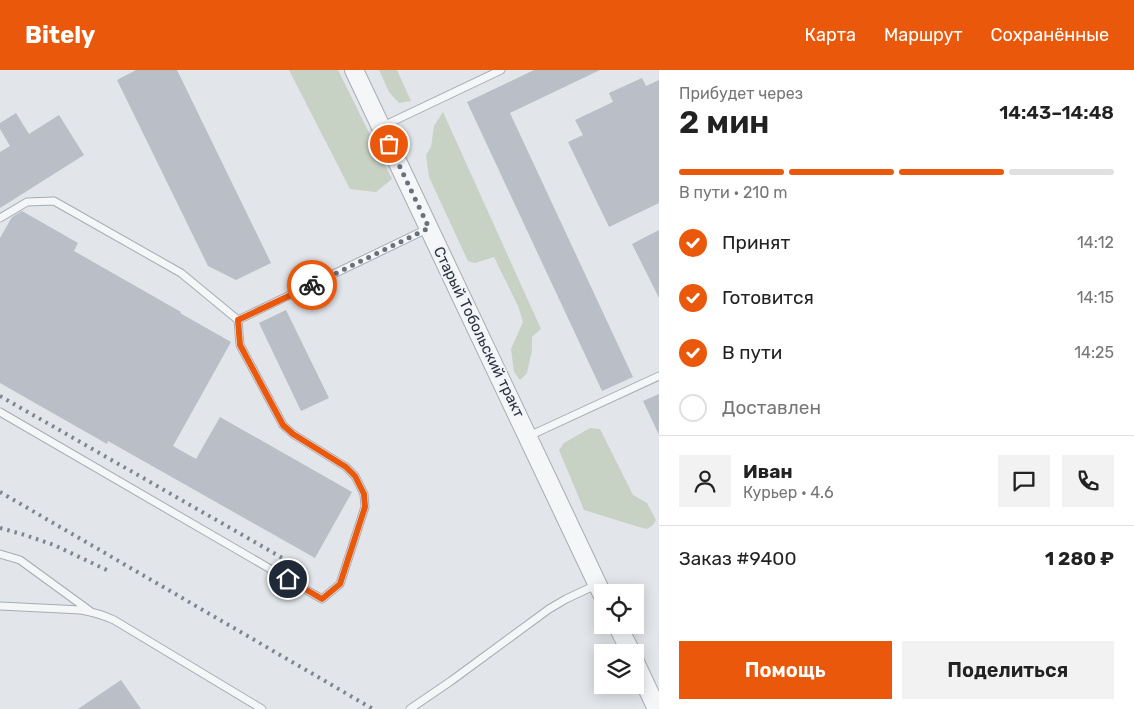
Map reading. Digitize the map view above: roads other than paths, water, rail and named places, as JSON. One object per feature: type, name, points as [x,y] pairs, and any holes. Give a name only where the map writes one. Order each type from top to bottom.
[{"type":"street","name":"Старый Тобольский тракт","points":[[354,70],[598,584]]},
{"type":"street","points":[[644,681],[657,709]]},
{"type":"lane","points":[[381,127],[501,70]]},
{"type":"lane","points":[[0,218],[27,202],[54,201],[181,273],[238,320],[240,345],[283,425],[293,434],[346,467],[355,476],[364,494],[365,507],[340,584],[322,599],[0,412]]},
{"type":"lane","points":[[238,320],[429,228]]},
{"type":"lane","points":[[529,436],[659,376]]},
{"type":"lane","points":[[0,554],[20,560],[91,611]]},
{"type":"lane","points":[[410,709],[566,599],[594,591]]},
{"type":"lane","points":[[0,606],[91,611],[103,615],[262,709]]},
{"type":"railway","points":[[0,396],[293,564]]},
{"type":"railway","points":[[0,492],[373,709]]},
{"type":"railway","points":[[0,528],[54,545],[111,572]]}]
